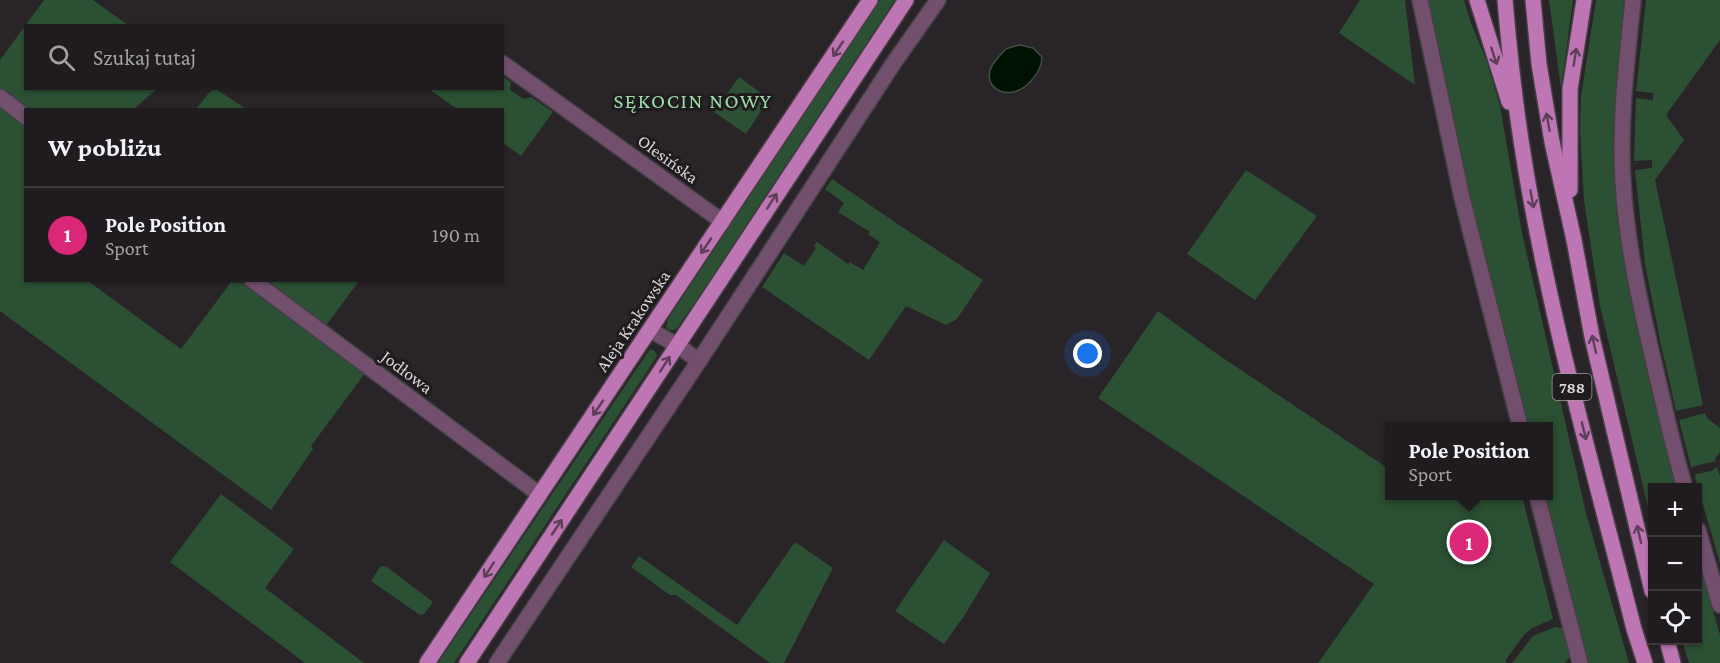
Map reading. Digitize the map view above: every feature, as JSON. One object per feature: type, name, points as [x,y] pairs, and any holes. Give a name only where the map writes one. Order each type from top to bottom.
[{"type":"main road","name":"Aleja Krakowska","points":[[427,663],[870,0]]},
{"type":"main road","points":[[467,663],[906,0]]},
{"type":"main road","points":[[1477,0],[1521,142]]},
{"type":"main road","name":"788","points":[[1505,0],[1521,142],[1541,247],[1563,349],[1634,629],[1645,663]]},
{"type":"main road","name":"788","points":[[1533,0],[1552,142],[1574,240],[1592,337],[1648,570]]},
{"type":"main road","points":[[1574,240],[1569,166],[1570,89],[1584,0]]},
{"type":"main road","points":[[1668,645],[1673,663]]},
{"type":"street","points":[[498,663],[895,61],[938,0]]},
{"type":"street","points":[[1420,0],[1462,198],[1519,422]]},
{"type":"street","points":[[1633,0],[1622,136],[1627,225],[1644,320],[1683,483]]},
{"type":"street","name":"Olesińska","points":[[504,64],[723,222]]},
{"type":"street","points":[[0,97],[24,115]]},
{"type":"street","name":"Jodłowa","points":[[255,282],[540,494]]},
{"type":"street","points":[[650,330],[699,361]]},
{"type":"street","points":[[1538,500],[1580,663]]},
{"type":"street","points":[[1700,537],[1720,605]]},
{"type":"green space","points":[[44,0],[93,0],[127,24],[26,24]]},
{"type":"green space","points":[[880,0],[895,0],[702,292],[677,328],[668,329],[666,327],[668,319]]},
{"type":"green space","points":[[1360,0],[1405,0],[1415,85],[1339,33]]},
{"type":"green space","points":[[1426,0],[1464,0],[1487,62],[1500,106],[1522,233],[1586,513],[1629,663],[1584,663],[1541,500],[1553,500],[1553,422],[1522,422],[1477,236]]},
{"type":"green space","points":[[1549,0],[1573,0],[1561,89]]},
{"type":"green space","points":[[1596,0],[1624,0],[1613,132],[1617,218],[1632,306],[1675,483],[1648,483],[1648,507],[1600,306],[1584,201],[1580,130],[1581,96]]},
{"type":"green space","points":[[1646,0],[1720,0],[1720,40],[1666,115],[1684,140],[1655,180],[1703,405],[1676,411],[1645,264],[1635,170],[1652,168],[1652,160],[1634,161],[1636,98],[1653,100],[1653,93],[1636,91]]},
{"type":"green space","points":[[24,27],[24,90],[156,90],[136,108],[26,108],[0,90],[0,60]]},
{"type":"green space","points":[[739,77],[769,99],[746,134],[714,112]]},
{"type":"green space","points":[[504,78],[511,82],[510,90],[524,99],[531,97],[553,112],[521,156],[504,144],[504,108],[456,108],[430,90],[504,90]]},
{"type":"green space","points":[[211,90],[218,90],[244,108],[197,108]]},
{"type":"green space","points":[[0,105],[24,124],[24,282],[89,282],[181,349],[231,282],[249,284],[366,372],[311,446],[313,449],[271,510],[0,311]]},
{"type":"green space","points":[[1246,170],[1317,216],[1255,300],[1187,254]]},
{"type":"green space","points":[[832,179],[983,280],[957,319],[946,325],[906,306],[869,360],[762,287],[784,253],[804,266],[816,248],[814,246],[817,242],[848,264],[850,262],[863,270],[880,242],[868,234],[870,232],[838,212],[844,203],[825,189]]},
{"type":"green space","points":[[265,282],[358,282],[325,327]]},
{"type":"green space","points":[[1158,311],[1217,354],[1385,466],[1385,500],[1523,500],[1553,619],[1532,628],[1523,636],[1505,661],[1507,663],[1318,663],[1374,584],[1098,398]]},
{"type":"green space","points":[[650,349],[655,351],[656,358],[454,663],[438,663]]},
{"type":"green space","points":[[1705,413],[1707,418],[1720,428],[1720,452],[1716,461],[1691,467],[1679,420]]},
{"type":"green space","points":[[1717,467],[1720,476],[1720,563],[1702,501],[1702,483],[1697,483],[1695,477],[1696,474],[1711,471]]},
{"type":"green space","points":[[221,494],[294,549],[265,588],[364,663],[305,663],[170,562]]},
{"type":"green space","points":[[944,540],[990,573],[944,644],[895,611]]},
{"type":"green space","points":[[795,542],[833,568],[784,663],[770,663],[676,595],[670,595],[631,567],[639,556],[737,625]]},
{"type":"green space","points":[[383,566],[433,602],[424,614],[420,615],[371,581]]},
{"type":"green space","points":[[1702,574],[1720,635],[1720,663],[1689,663],[1683,645],[1702,645]]},
{"type":"green space","points":[[1555,627],[1564,628],[1571,655],[1565,663],[1512,663],[1533,636]]},
{"type":"shaded area","points":[[1020,45],[1033,48],[1042,57],[1039,70],[1021,89],[1004,92],[997,89],[989,77],[991,69],[1006,49]]},
{"type":"place","name":"Pole Position","points":[[1469,542]]},
{"type":"district","name":"SĘKOCIN NOWY","points":[[693,101]]}]
